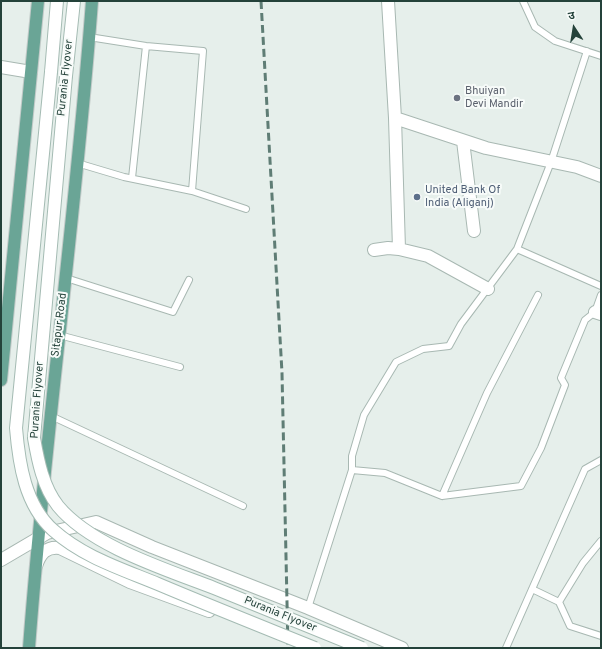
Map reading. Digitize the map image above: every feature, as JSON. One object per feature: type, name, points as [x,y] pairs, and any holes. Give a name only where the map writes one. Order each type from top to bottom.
[{"type":"main road","points":[[1,380],[38,1]]},
{"type":"main road","name":"Purania Flyover","points":[[57,1],[16,428],[18,455],[29,494],[38,512],[53,530],[88,554],[315,648]]},
{"type":"main road","name":"Purania Flyover","points":[[74,1],[34,438],[39,465],[50,494],[57,505],[77,526],[121,550],[362,648]]},
{"type":"main road","name":"Sitapur Road","points":[[29,648],[37,539],[49,414],[66,278],[92,1]]},
{"type":"main road","points":[[388,1],[395,118],[399,249]]},
{"type":"main road","points":[[1,67],[31,72]]},
{"type":"main road","points":[[395,118],[486,148],[577,167],[601,176]]},
{"type":"main road","points":[[463,141],[474,231]]},
{"type":"main road","points":[[374,250],[388,248],[399,249],[428,256],[488,289]]},
{"type":"main road","points":[[1,560],[47,533],[96,522],[152,547],[308,608],[399,647]]},
{"type":"main road","points":[[35,569],[42,553],[52,548],[60,548],[130,582],[284,639],[303,648]]},
{"type":"lane","points":[[523,1],[535,27],[555,41],[601,56]]},
{"type":"lane","points":[[89,38],[203,52],[192,191]]},
{"type":"lane","points":[[132,178],[146,46]]},
{"type":"lane","points":[[308,608],[352,470],[352,456],[364,415],[396,362],[423,349],[449,346],[462,324],[517,249],[551,162],[587,51]]},
{"type":"lane","points":[[77,163],[132,178],[192,191],[246,209]]},
{"type":"lane","points":[[517,249],[601,286]]},
{"type":"lane","points":[[66,278],[173,312],[189,280]]},
{"type":"lane","points":[[442,496],[487,393],[538,295]]},
{"type":"lane","points":[[352,470],[385,473],[442,496],[521,486],[541,448],[565,385],[561,378],[585,320],[598,312],[601,295]]},
{"type":"lane","points":[[59,336],[180,366]]},
{"type":"lane","points":[[49,414],[244,506]]},
{"type":"lane","points":[[506,648],[585,469],[601,460]]},
{"type":"lane","points":[[559,602],[583,563],[601,541]]},
{"type":"lane","points":[[532,589],[559,602],[570,626],[601,636]]},
{"type":"railway","points":[[261,1],[282,373],[288,648]]},
{"type":"place","name":"Bhuiyan Devi Mandir","points":[[457,98]]},
{"type":"place","name":"United Bank Of India (Aliganj)","points":[[417,197]]}]
